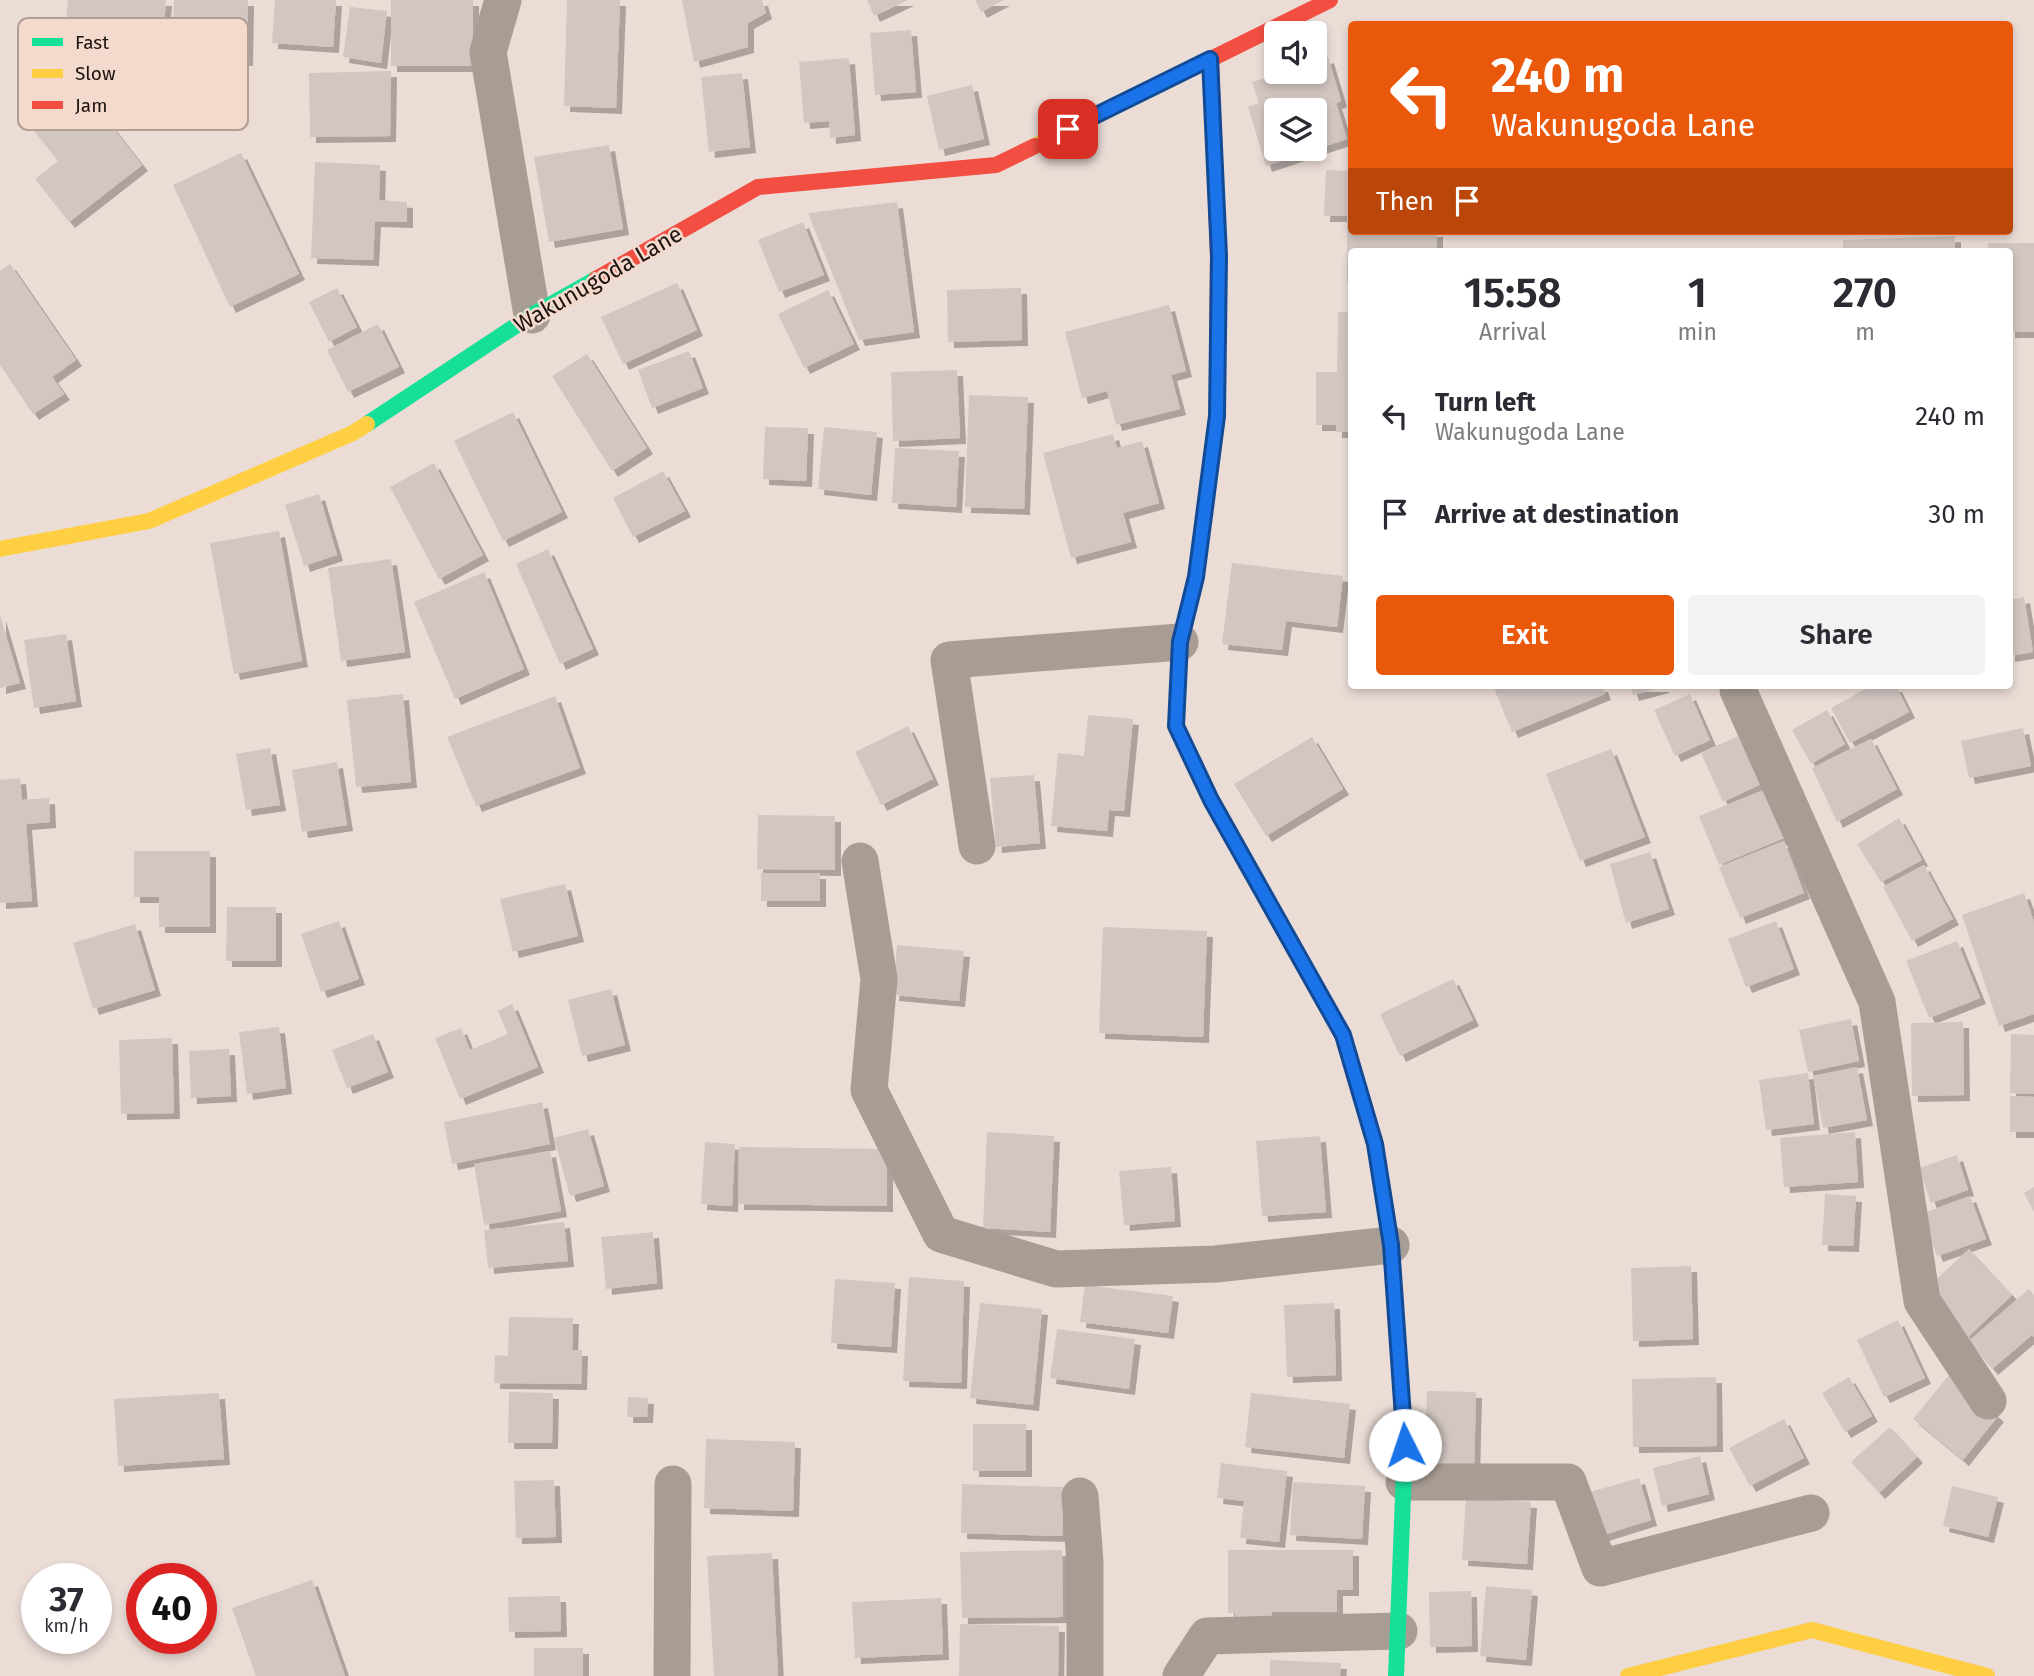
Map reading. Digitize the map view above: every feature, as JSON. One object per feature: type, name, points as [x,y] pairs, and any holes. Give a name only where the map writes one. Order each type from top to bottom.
[{"type":"street","points":[[503,0],[488,52],[532,315]]},
{"type":"street","name":"Wakunugoda Lane","points":[[0,548],[149,521],[353,433],[532,315],[758,187],[996,164],[1330,0]]},
{"type":"street","points":[[1210,59],[1219,256],[1217,416],[1196,577],[1180,642],[1176,726],[1211,800],[1343,1035],[1375,1144],[1391,1245],[1405,1445],[1396,1676]]},
{"type":"street","points":[[977,846],[949,660],[1180,642]]},
{"type":"street","points":[[1738,690],[1877,1002],[1922,1301],[1989,1401]]},
{"type":"street","points":[[860,861],[879,979],[869,1090],[941,1234],[1056,1269],[1216,1264],[1391,1245]]},
{"type":"street","points":[[1404,1482],[1568,1482],[1600,1568],[1811,1513]]},
{"type":"street","points":[[672,1676],[673,1484]]},
{"type":"street","points":[[1080,1496],[1085,1562],[1086,1676]]},
{"type":"street","points":[[1628,1676],[1683,1669],[1812,1630],[1987,1676]]},
{"type":"street","points":[[1181,1676],[1207,1636],[1399,1631]]},
{"type":"building","points":[[68,0],[166,0],[165,18],[66,18]]},
{"type":"building","points":[[174,0],[248,0],[248,18],[173,18]]},
{"type":"building","points":[[275,0],[336,0],[333,47],[272,43]]},
{"type":"building","points":[[391,0],[473,0],[473,66],[391,66]]},
{"type":"building","points":[[567,0],[620,0],[616,108],[564,106]]},
{"type":"building","points":[[682,0],[762,0],[766,13],[748,23],[748,47],[694,62]]},
{"type":"building","points":[[867,0],[908,0],[874,16]]},
{"type":"building","points":[[975,0],[1004,0],[981,12]]},
{"type":"building","points":[[350,7],[387,11],[381,63],[343,57]]},
{"type":"building","points":[[911,30],[916,92],[875,95],[870,33]]},
{"type":"building","points":[[1328,57],[1341,101],[1336,103],[1347,139],[1327,146],[1327,98],[1264,98],[1264,159],[1248,107],[1259,103],[1252,82],[1264,78],[1264,84],[1327,84]]},
{"type":"building","points":[[849,58],[855,135],[830,138],[829,121],[804,123],[799,62]]},
{"type":"building","points":[[391,71],[390,136],[310,137],[309,73]]},
{"type":"building","points":[[742,73],[750,147],[709,152],[701,77]]},
{"type":"building","points":[[972,85],[984,139],[939,150],[927,96]]},
{"type":"building","points":[[33,130],[115,130],[142,165],[69,222],[35,179],[58,161]]},
{"type":"building","points":[[609,145],[623,229],[549,242],[534,157]]},
{"type":"building","points":[[241,153],[299,274],[230,307],[173,185]]},
{"type":"building","points":[[1264,161],[1281,161],[1266,166]]},
{"type":"building","points":[[315,162],[380,165],[379,200],[407,202],[407,222],[375,221],[373,260],[311,258]]},
{"type":"building","points":[[1326,170],[1348,171],[1348,235],[1437,235],[1437,248],[1348,248],[1347,284],[1347,216],[1324,216]]},
{"type":"building","points":[[897,202],[914,332],[859,340],[808,213]]},
{"type":"building","points":[[803,222],[824,275],[779,292],[758,240]]},
{"type":"building","points":[[1955,236],[1955,248],[1843,248],[1843,240]]},
{"type":"building","points":[[1988,243],[2034,243],[2034,332],[2013,332],[2013,248],[1989,248]]},
{"type":"building","points":[[10,264],[76,360],[52,377],[64,394],[33,414],[0,365],[0,271]]},
{"type":"building","points":[[677,283],[697,330],[623,364],[601,317]]},
{"type":"building","points":[[337,288],[357,327],[329,342],[309,302]]},
{"type":"building","points":[[1021,288],[1022,340],[948,342],[947,290]]},
{"type":"building","points":[[828,290],[854,344],[804,368],[778,314]]},
{"type":"building","points":[[1169,305],[1186,371],[1171,375],[1180,409],[1116,425],[1107,391],[1082,398],[1065,332]]},
{"type":"building","points":[[1338,312],[1348,312],[1348,432],[1336,432],[1336,425],[1316,425],[1316,372],[1337,372]]},
{"type":"building","points":[[378,324],[399,367],[348,392],[327,350]]},
{"type":"building","points":[[689,351],[703,388],[652,408],[638,370]]},
{"type":"building","points":[[587,354],[647,448],[612,471],[552,376]]},
{"type":"building","points":[[957,370],[960,438],[893,441],[891,372]]},
{"type":"building","points":[[969,395],[1028,397],[1024,509],[965,507]]},
{"type":"building","points":[[513,412],[562,512],[503,541],[454,441]]},
{"type":"building","points":[[765,427],[808,428],[806,481],[763,479]]},
{"type":"building","points":[[824,427],[877,432],[871,495],[818,489]]},
{"type":"building","points":[[1113,434],[1117,448],[1142,441],[1159,503],[1123,513],[1131,542],[1071,558],[1043,453]]},
{"type":"building","points":[[895,448],[959,451],[956,507],[892,503]]},
{"type":"building","points":[[434,463],[483,555],[439,579],[390,487]]},
{"type":"building","points":[[663,471],[685,511],[633,537],[613,498]]},
{"type":"building","points":[[319,494],[337,555],[304,566],[285,505]]},
{"type":"building","points":[[279,531],[302,661],[234,674],[210,543]]},
{"type":"building","points":[[548,549],[593,649],[560,664],[516,564]]},
{"type":"building","points":[[391,559],[405,652],[341,661],[328,568]]},
{"type":"building","points":[[1232,563],[1343,576],[1337,627],[1286,621],[1282,650],[1222,644]]},
{"type":"building","points":[[484,572],[524,669],[455,699],[414,602]]},
{"type":"building","points":[[2024,597],[2033,652],[2013,655],[2013,599]]},
{"type":"building","points":[[0,615],[20,683],[0,688]]},
{"type":"building","points":[[66,634],[76,701],[34,708],[24,640]]},
{"type":"building","points":[[1494,689],[1603,689],[1605,694],[1512,732]]},
{"type":"building","points":[[1631,689],[1656,689],[1633,695]]},
{"type":"building","points":[[1866,689],[1898,689],[1909,712],[1850,743],[1831,708]]},
{"type":"building","points":[[403,694],[411,782],[356,787],[347,700]]},
{"type":"building","points":[[1690,694],[1710,740],[1675,756],[1654,710]]},
{"type":"building","points":[[555,696],[580,768],[476,806],[447,737]]},
{"type":"building","points":[[1827,710],[1845,744],[1811,764],[1792,730]]},
{"type":"building","points":[[1088,715],[1133,719],[1124,811],[1109,810],[1107,831],[1051,826],[1058,753],[1084,756]]},
{"type":"building","points":[[908,726],[933,779],[881,805],[855,752]]},
{"type":"building","points":[[2023,728],[2031,766],[1969,778],[1961,741]]},
{"type":"building","points":[[1738,736],[1761,784],[1723,802],[1701,753]]},
{"type":"building","points":[[1312,737],[1343,789],[1266,836],[1234,784]]},
{"type":"building","points":[[1871,739],[1897,789],[1837,822],[1812,768]]},
{"type":"building","points":[[270,748],[280,805],[246,810],[236,754]]},
{"type":"building","points":[[1611,749],[1645,837],[1580,861],[1546,774]]},
{"type":"building","points":[[337,762],[347,825],[302,832],[292,770]]},
{"type":"building","points":[[1034,775],[1040,843],[996,847],[990,778]]},
{"type":"building","points":[[20,778],[22,800],[49,798],[50,822],[26,824],[32,901],[0,903],[0,780]]},
{"type":"building","points":[[1764,790],[1784,838],[1719,865],[1699,816]]},
{"type":"building","points":[[758,815],[835,816],[835,870],[757,869]]},
{"type":"building","points":[[1899,818],[1922,860],[1881,882],[1857,844]]},
{"type":"building","points":[[1784,841],[1804,893],[1740,918],[1719,867]]},
{"type":"building","points":[[134,851],[210,851],[210,927],[159,927],[159,897],[134,897]]},
{"type":"building","points":[[1650,852],[1669,909],[1626,923],[1610,864]]},
{"type":"building","points":[[1924,865],[1953,919],[1912,941],[1883,887]]},
{"type":"building","points":[[761,873],[820,873],[820,901],[761,901]]},
{"type":"building","points":[[565,884],[578,936],[513,952],[500,899]]},
{"type":"building","points":[[2024,893],[2034,922],[2034,1014],[1999,1026],[1962,915]]},
{"type":"building","points":[[227,907],[276,907],[276,961],[226,961]]},
{"type":"building","points":[[339,921],[359,979],[321,992],[301,934]]},
{"type":"building","points":[[1776,921],[1794,969],[1746,987],[1728,939]]},
{"type":"building","points":[[135,924],[155,990],[93,1009],[73,943]]},
{"type":"building","points":[[1103,927],[1207,931],[1203,1037],[1099,1033]]},
{"type":"building","points":[[1957,941],[1980,998],[1929,1018],[1906,961]]},
{"type":"building","points":[[897,945],[964,951],[959,1001],[893,995]]},
{"type":"building","points":[[1453,979],[1473,1020],[1400,1056],[1380,1014]]},
{"type":"building","points":[[611,989],[625,1045],[582,1056],[568,1000]]},
{"type":"building","points":[[512,1004],[538,1067],[460,1099],[435,1038],[461,1028],[470,1050],[508,1034],[498,1011]]},
{"type":"building","points":[[1851,1019],[1859,1061],[1808,1072],[1799,1030]]},
{"type":"building","points":[[1963,1022],[1964,1095],[1912,1096],[1911,1023]]},
{"type":"building","points":[[279,1027],[286,1088],[247,1094],[239,1032]]},
{"type":"building","points":[[373,1034],[388,1072],[347,1088],[332,1050]]},
{"type":"building","points":[[2011,1034],[2034,1035],[2034,1094],[2010,1093]]},
{"type":"building","points":[[172,1038],[174,1113],[121,1114],[119,1040]]},
{"type":"building","points":[[229,1049],[231,1096],[191,1098],[189,1051]]},
{"type":"building","points":[[1857,1067],[1867,1120],[1823,1128],[1813,1076]]},
{"type":"building","points":[[1808,1073],[1814,1124],[1766,1130],[1759,1080]]},
{"type":"building","points":[[2010,1096],[2034,1097],[2034,1132],[2010,1132]]},
{"type":"building","points":[[542,1102],[550,1144],[452,1164],[444,1122]]},
{"type":"building","points":[[588,1129],[604,1186],[570,1196],[554,1138]]},
{"type":"building","points":[[987,1132],[1054,1136],[1050,1232],[983,1228]]},
{"type":"building","points":[[1855,1132],[1858,1182],[1784,1187],[1780,1138]]},
{"type":"building","points":[[1320,1136],[1326,1212],[1262,1216],[1256,1141]]},
{"type":"building","points":[[705,1142],[735,1144],[732,1206],[701,1204]]},
{"type":"building","points":[[739,1147],[887,1149],[887,1206],[738,1204]]},
{"type":"building","points":[[550,1151],[561,1211],[484,1225],[474,1164]]},
{"type":"building","points":[[1957,1155],[1968,1190],[1931,1203],[1919,1168]]},
{"type":"building","points":[[1171,1167],[1175,1221],[1124,1225],[1119,1171]]},
{"type":"building","points":[[2034,1187],[2034,1212],[2024,1193]]},
{"type":"building","points":[[1825,1194],[1856,1196],[1853,1246],[1822,1245]]},
{"type":"building","points":[[1970,1196],[1986,1239],[1937,1256],[1921,1214]]},
{"type":"building","points":[[564,1222],[568,1261],[488,1268],[484,1230]]},
{"type":"building","points":[[653,1232],[657,1283],[606,1289],[601,1237]]},
{"type":"building","points":[[1969,1249],[2012,1295],[1968,1337],[1925,1290]]},
{"type":"building","points":[[1691,1266],[1693,1339],[1633,1341],[1631,1268]]},
{"type":"building","points":[[909,1277],[964,1281],[961,1383],[903,1381]]},
{"type":"building","points":[[835,1279],[895,1283],[891,1347],[831,1343]]},
{"type":"building","points":[[1085,1285],[1173,1296],[1168,1333],[1080,1322]]},
{"type":"building","points":[[2029,1289],[2034,1295],[2034,1337],[2032,1335],[1992,1369],[1969,1341]]},
{"type":"building","points":[[980,1303],[1042,1309],[1033,1405],[970,1398]]},
{"type":"building","points":[[1334,1303],[1336,1375],[1287,1377],[1284,1305]]},
{"type":"building","points":[[509,1317],[573,1318],[572,1350],[582,1350],[581,1384],[494,1383],[495,1355],[508,1356]]},
{"type":"building","points":[[1898,1320],[1925,1378],[1884,1397],[1857,1340]]},
{"type":"building","points":[[1057,1329],[1135,1339],[1129,1389],[1050,1378]]},
{"type":"building","points":[[1949,1375],[1998,1416],[1963,1460],[1913,1419]]},
{"type":"building","points":[[1716,1377],[1717,1446],[1633,1447],[1632,1379]]},
{"type":"building","points":[[1849,1377],[1872,1416],[1845,1432],[1822,1393]]},
{"type":"building","points":[[1427,1391],[1476,1392],[1474,1473],[1425,1472]]},
{"type":"building","points":[[509,1392],[553,1393],[552,1443],[508,1443]]},
{"type":"building","points":[[219,1393],[224,1459],[118,1466],[114,1399]]},
{"type":"building","points":[[1251,1393],[1350,1404],[1344,1458],[1245,1447]]},
{"type":"building","points":[[628,1397],[648,1398],[647,1417],[627,1417]]},
{"type":"building","points":[[1784,1419],[1804,1458],[1750,1486],[1729,1448]]},
{"type":"building","points":[[973,1424],[1026,1424],[1026,1471],[973,1471]]},
{"type":"building","points":[[1890,1427],[1917,1457],[1879,1493],[1851,1462]]},
{"type":"building","points":[[706,1439],[795,1442],[793,1511],[704,1508]]},
{"type":"building","points":[[1700,1456],[1709,1494],[1662,1506],[1653,1468]]},
{"type":"building","points":[[1221,1463],[1287,1471],[1279,1542],[1240,1538],[1244,1501],[1217,1498]]},
{"type":"building","points":[[1639,1478],[1651,1520],[1603,1535],[1590,1492]]},
{"type":"building","points":[[554,1480],[556,1537],[516,1538],[514,1481]]},
{"type":"building","points":[[1293,1482],[1365,1486],[1362,1539],[1290,1535]]},
{"type":"building","points":[[962,1484],[1064,1487],[1062,1536],[961,1533]]},
{"type":"building","points":[[1952,1486],[1998,1497],[1988,1537],[1943,1526]]},
{"type":"building","points":[[1466,1498],[1531,1502],[1527,1564],[1462,1560]]},
{"type":"building","points":[[1062,1550],[1063,1617],[962,1618],[960,1552]]},
{"type":"building","points":[[1228,1550],[1353,1550],[1353,1590],[1337,1590],[1337,1612],[1272,1612],[1272,1628],[1235,1628],[1235,1613],[1228,1613]]},
{"type":"building","points":[[772,1553],[778,1676],[714,1676],[707,1556]]},
{"type":"building","points":[[312,1580],[345,1676],[256,1676],[232,1608]]},
{"type":"building","points":[[1486,1586],[1532,1590],[1526,1660],[1480,1656]]},
{"type":"building","points":[[1471,1591],[1472,1646],[1430,1647],[1429,1592]]},
{"type":"building","points":[[560,1596],[561,1631],[509,1632],[508,1597]]},
{"type":"building","points":[[941,1598],[943,1654],[855,1658],[852,1602]]},
{"type":"building","points":[[960,1624],[1059,1626],[1058,1676],[959,1676]]},
{"type":"building","points":[[534,1648],[583,1648],[583,1676],[534,1676]]},
{"type":"building","points":[[1270,1660],[1341,1663],[1340,1676],[1270,1676]]},
{"type":"traffic: fast","points":[[367,424],[532,315],[596,279]]},
{"type":"traffic: fast","points":[[1217,383],[1217,416],[1196,577],[1180,642],[1176,726],[1211,800],[1248,865]]},
{"type":"traffic: fast","points":[[1376,1149],[1391,1245],[1405,1445],[1396,1676]]},
{"type":"traffic: slow","points":[[1035,146],[1211,59]]},
{"type":"traffic: slow","points":[[0,549],[149,521],[353,433],[367,424]]},
{"type":"traffic: slow","points":[[1628,1676],[1812,1630],[1987,1676]]},
{"type":"traffic: jam","points":[[1217,383],[1218,256],[1211,59],[1330,0]]},
{"type":"traffic: jam","points":[[596,279],[758,187],[996,165],[1035,146]]},
{"type":"traffic: jam","points":[[1248,865],[1343,1035],[1376,1149]]},
{"type":"route","points":[[1068,129],[1210,59],[1219,256],[1217,416],[1196,577],[1180,642],[1176,726],[1211,800],[1343,1035],[1375,1144],[1391,1245],[1405,1445]]}]
